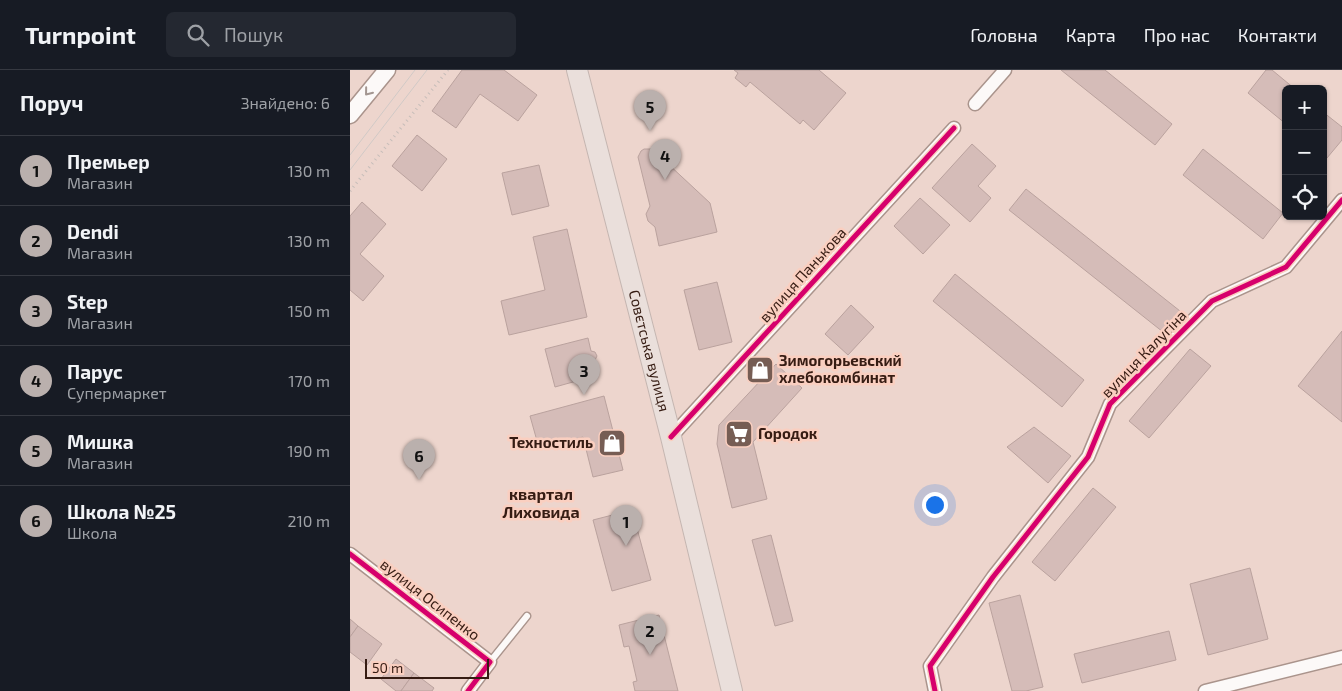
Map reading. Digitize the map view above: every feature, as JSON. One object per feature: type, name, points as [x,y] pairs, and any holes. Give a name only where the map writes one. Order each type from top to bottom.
[{"type":"main road","name":"Совєтська вулиця","points":[[577,70],[671,437],[732,691]]},
{"type":"street","points":[[350,115],[387,70]]},
{"type":"street","points":[[975,104],[1005,70]]},
{"type":"street","name":"вулиця Панькова","points":[[671,437],[954,128]]},
{"type":"street","name":"вулиця Калугіна","points":[[934,691],[930,666],[993,577],[1088,457],[1110,404],[1212,301],[1286,267],[1342,200]]},
{"type":"street","name":"вулиця Осипенко","points":[[350,554],[490,662]]},
{"type":"street","points":[[1205,691],[1342,657]]},
{"type":"street","points":[[468,691],[490,662]]},
{"type":"lane","points":[[490,662],[527,616]]},
{"type":"path","points":[[350,191],[448,70]]},
{"type":"building","points":[[462,70],[504,70],[537,95],[518,121],[480,94],[456,128],[432,111]]},
{"type":"building","points":[[734,70],[819,70],[846,93],[814,130],[803,120],[800,124],[750,82],[746,87],[735,78],[738,73]]},
{"type":"building","points":[[1061,70],[1105,70],[1172,124],[1155,145]]},
{"type":"building","points":[[1266,70],[1272,70],[1290,85],[1282,85],[1282,121],[1248,93]]},
{"type":"building","points":[[1327,115],[1342,127],[1342,140],[1327,158]]},
{"type":"building","points":[[417,135],[447,159],[422,191],[392,166]]},
{"type":"building","points":[[972,144],[996,166],[978,186],[991,198],[970,222],[932,188]]},
{"type":"building","points":[[644,149],[652,149],[710,203],[717,232],[659,246],[655,227],[648,221],[646,214],[650,206],[638,157]]},
{"type":"building","points":[[1203,149],[1282,212],[1282,214],[1263,239],[1183,175]]},
{"type":"building","points":[[539,165],[549,206],[512,215],[502,173]]},
{"type":"building","points":[[1026,189],[1180,311],[1163,332],[1009,210]]},
{"type":"building","points":[[920,198],[950,225],[923,254],[894,226]]},
{"type":"building","points":[[362,202],[386,224],[360,254],[384,276],[363,301],[350,290],[350,216]]},
{"type":"building","points":[[567,229],[587,317],[509,335],[501,301],[545,290],[533,237]]},
{"type":"building","points":[[955,274],[1084,380],[1062,407],[933,301]]},
{"type":"building","points":[[717,282],[732,342],[699,350],[684,290]]},
{"type":"building","points":[[851,305],[874,327],[848,355],[825,334]]},
{"type":"building","points":[[1342,331],[1342,422],[1298,386]]},
{"type":"building","points":[[588,338],[591,351],[595,352],[597,356],[594,362],[598,375],[555,387],[545,349]]},
{"type":"building","points":[[1190,349],[1211,366],[1149,438],[1129,421]]},
{"type":"building","name":"Городок","points":[[776,364],[802,388],[753,442],[767,499],[732,508],[717,444],[719,425]]},
{"type":"building","points":[[604,396],[623,470],[593,477],[583,437],[539,448],[530,416]]},
{"type":"building","points":[[1034,427],[1071,456],[1048,483],[1007,447]]},
{"type":"building","points":[[1093,488],[1116,507],[1055,581],[1032,562]]},
{"type":"building","points":[[632,510],[651,580],[612,591],[593,520]]},
{"type":"building","points":[[771,535],[793,621],[775,626],[752,540]]},
{"type":"building","points":[[1250,568],[1268,639],[1208,655],[1190,584]]},
{"type":"building","points":[[1020,595],[1043,687],[1026,691],[1012,691],[989,603]]},
{"type":"building","points":[[659,615],[678,691],[635,691],[633,682],[637,681],[629,646],[624,647],[619,625]]},
{"type":"building","points":[[350,619],[358,626],[350,637]]},
{"type":"building","points":[[358,626],[382,644],[367,665],[350,652],[350,637]]},
{"type":"building","points":[[1169,631],[1176,660],[1082,683],[1074,654]]},
{"type":"building","points":[[396,659],[414,673],[401,691],[396,691],[381,679]]},
{"type":"building","points":[[414,673],[434,688],[432,691],[401,691]]},
{"type":"tram line","points":[[350,155],[415,70]]},
{"type":"tram line","points":[[350,170],[427,70]]},
{"type":"cycle path","points":[[671,437],[954,128]]},
{"type":"cycle path","points":[[935,691],[930,666],[993,577],[1088,457],[1110,404],[1212,301],[1286,267],[1342,200]]},
{"type":"cycle path","points":[[350,554],[490,662],[468,691]]},
{"type":"place","name":"Мишка","points":[[650,131]]},
{"type":"place","name":"Парус","points":[[665,180]]},
{"type":"place","name":"Зимогорьевский хлебокомбинат","points":[[760,370]]},
{"type":"place","name":"Step","points":[[584,395]]},
{"type":"place","name":"Городок","points":[[739,434]]},
{"type":"place","name":"Техностиль","points":[[612,443]]},
{"type":"place","name":"Школа №25","points":[[419,480]]},
{"type":"place","name":"Премьер","points":[[626,546]]},
{"type":"place","name":"Dendi","points":[[650,655]]},
{"type":"district","name":"квартал Лиховида","points":[[541,503]]}]
